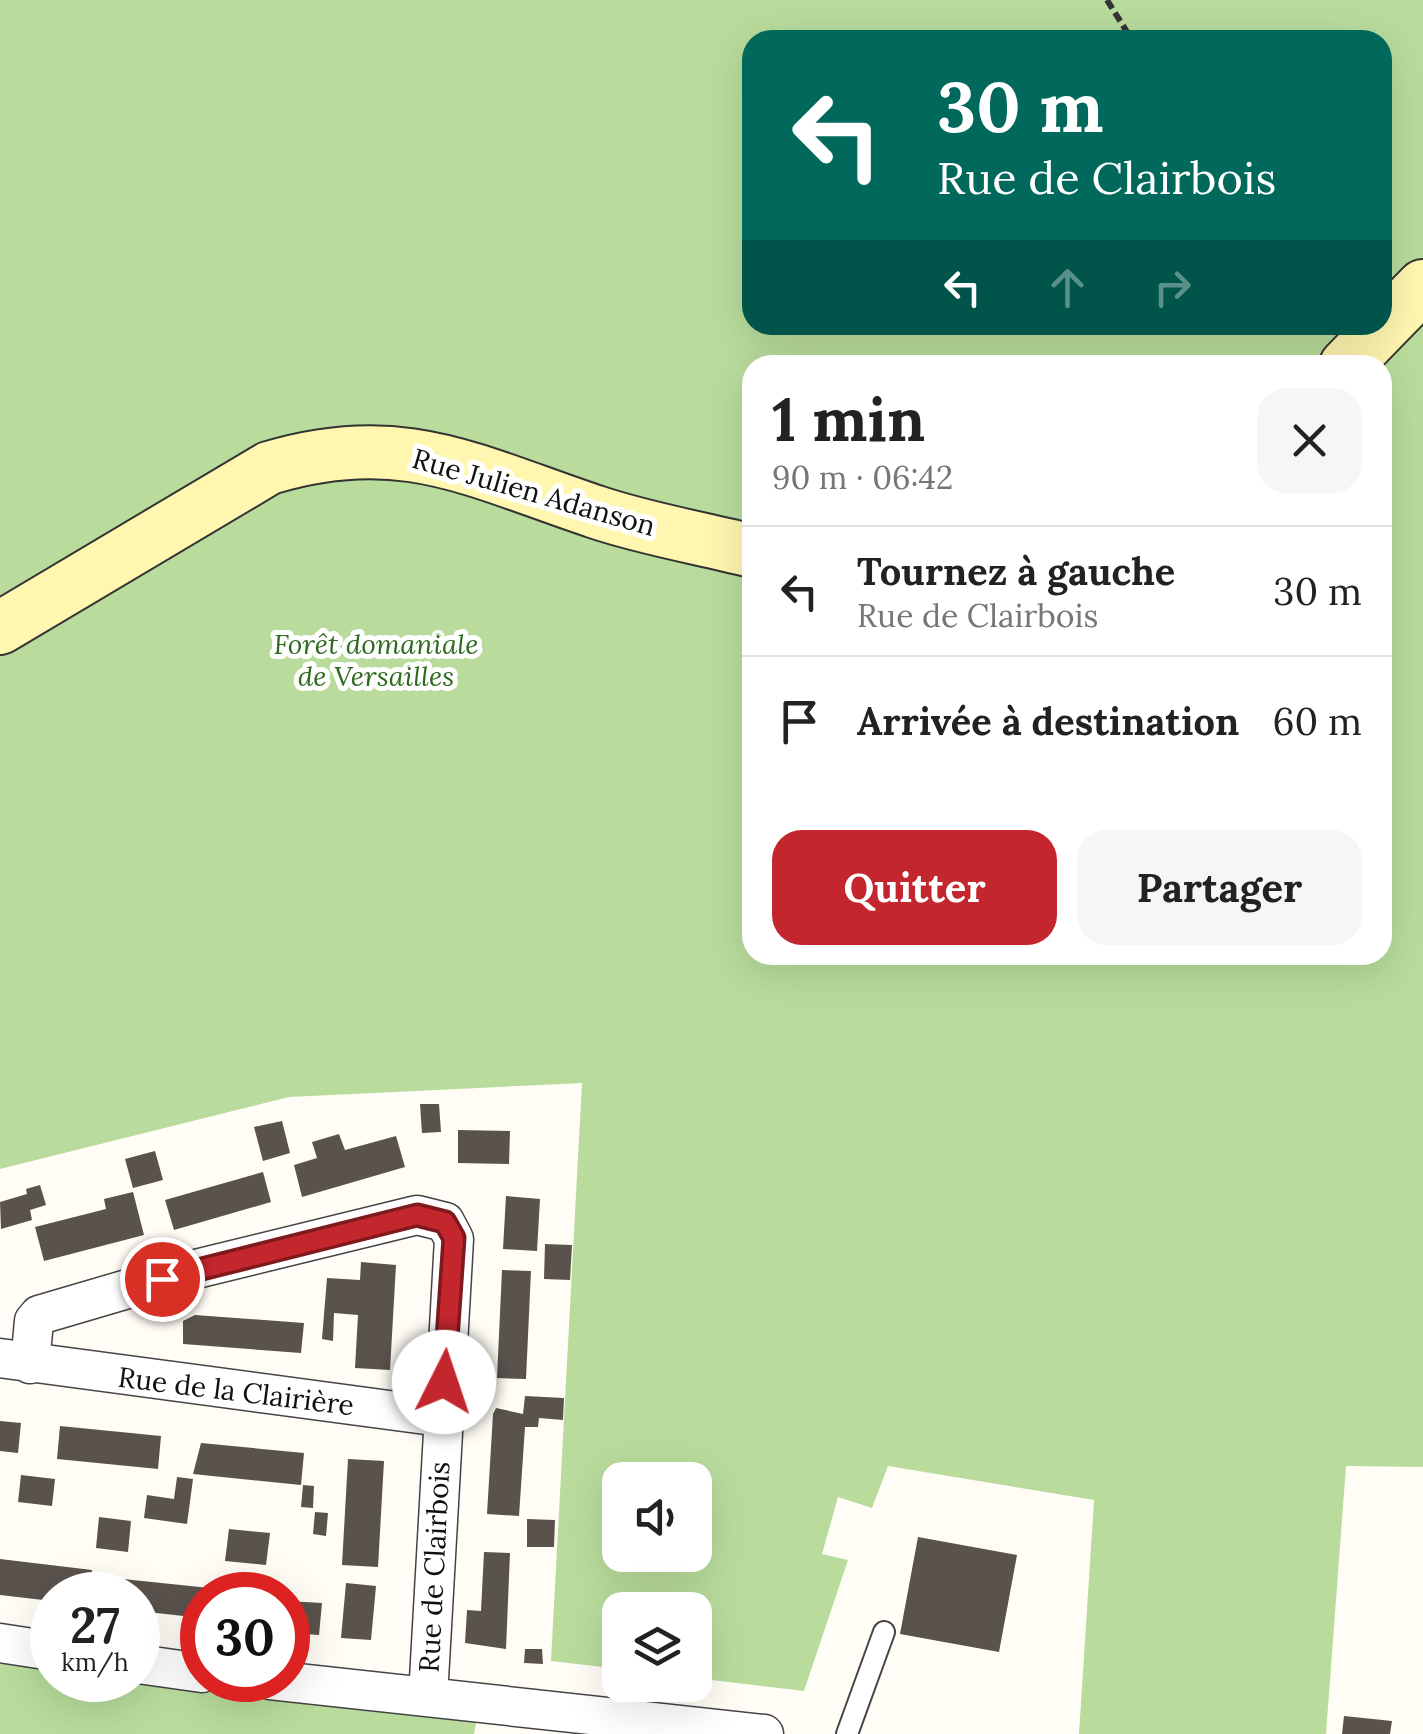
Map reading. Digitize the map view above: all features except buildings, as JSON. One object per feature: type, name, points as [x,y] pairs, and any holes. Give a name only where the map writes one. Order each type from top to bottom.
[{"type":"main road","points":[[1392,318],[1423,286]]},
{"type":"main road","points":[[1356,355],[1375,335]]},
{"type":"main road","name":"Rue Julien Adanson","points":[[0,628],[269,468],[318,453],[360,448],[429,457],[483,471],[600,514],[742,549]]},
{"type":"street","name":"Rue de Clairbois","points":[[15,1361],[39,1315],[192,1270],[417,1215],[445,1222],[454,1238],[428,1697]]},
{"type":"street","name":"Rue de la Clairière","points":[[15,1361],[441,1418]]},
{"type":"street","points":[[0,1643],[30,1648]]},
{"type":"street","points":[[310,1684],[638,1728],[764,1734]]},
{"type":"lane","points":[[848,1734],[884,1632]]},
{"type":"path","points":[[1107,0],[1126,30]]},
{"type":"green space","name":"Forêt domaniale de Versailles","points":[[0,0],[1423,0],[1423,1467],[1346,1466],[1326,1734],[1079,1734],[1094,1500],[888,1466],[872,1508],[838,1497],[822,1554],[848,1560],[804,1691],[712,1680],[712,1592],[602,1592],[602,1667],[551,1661],[582,1083],[289,1097],[0,1169]]},
{"type":"green space","points":[[0,1656],[30,1659],[30,1702],[160,1702],[160,1680],[180,1680],[180,1702],[310,1702],[310,1690],[479,1708],[474,1734],[0,1734]]},
{"type":"route","points":[[162,1279],[417,1215],[445,1222],[454,1238],[444,1382]]}]
